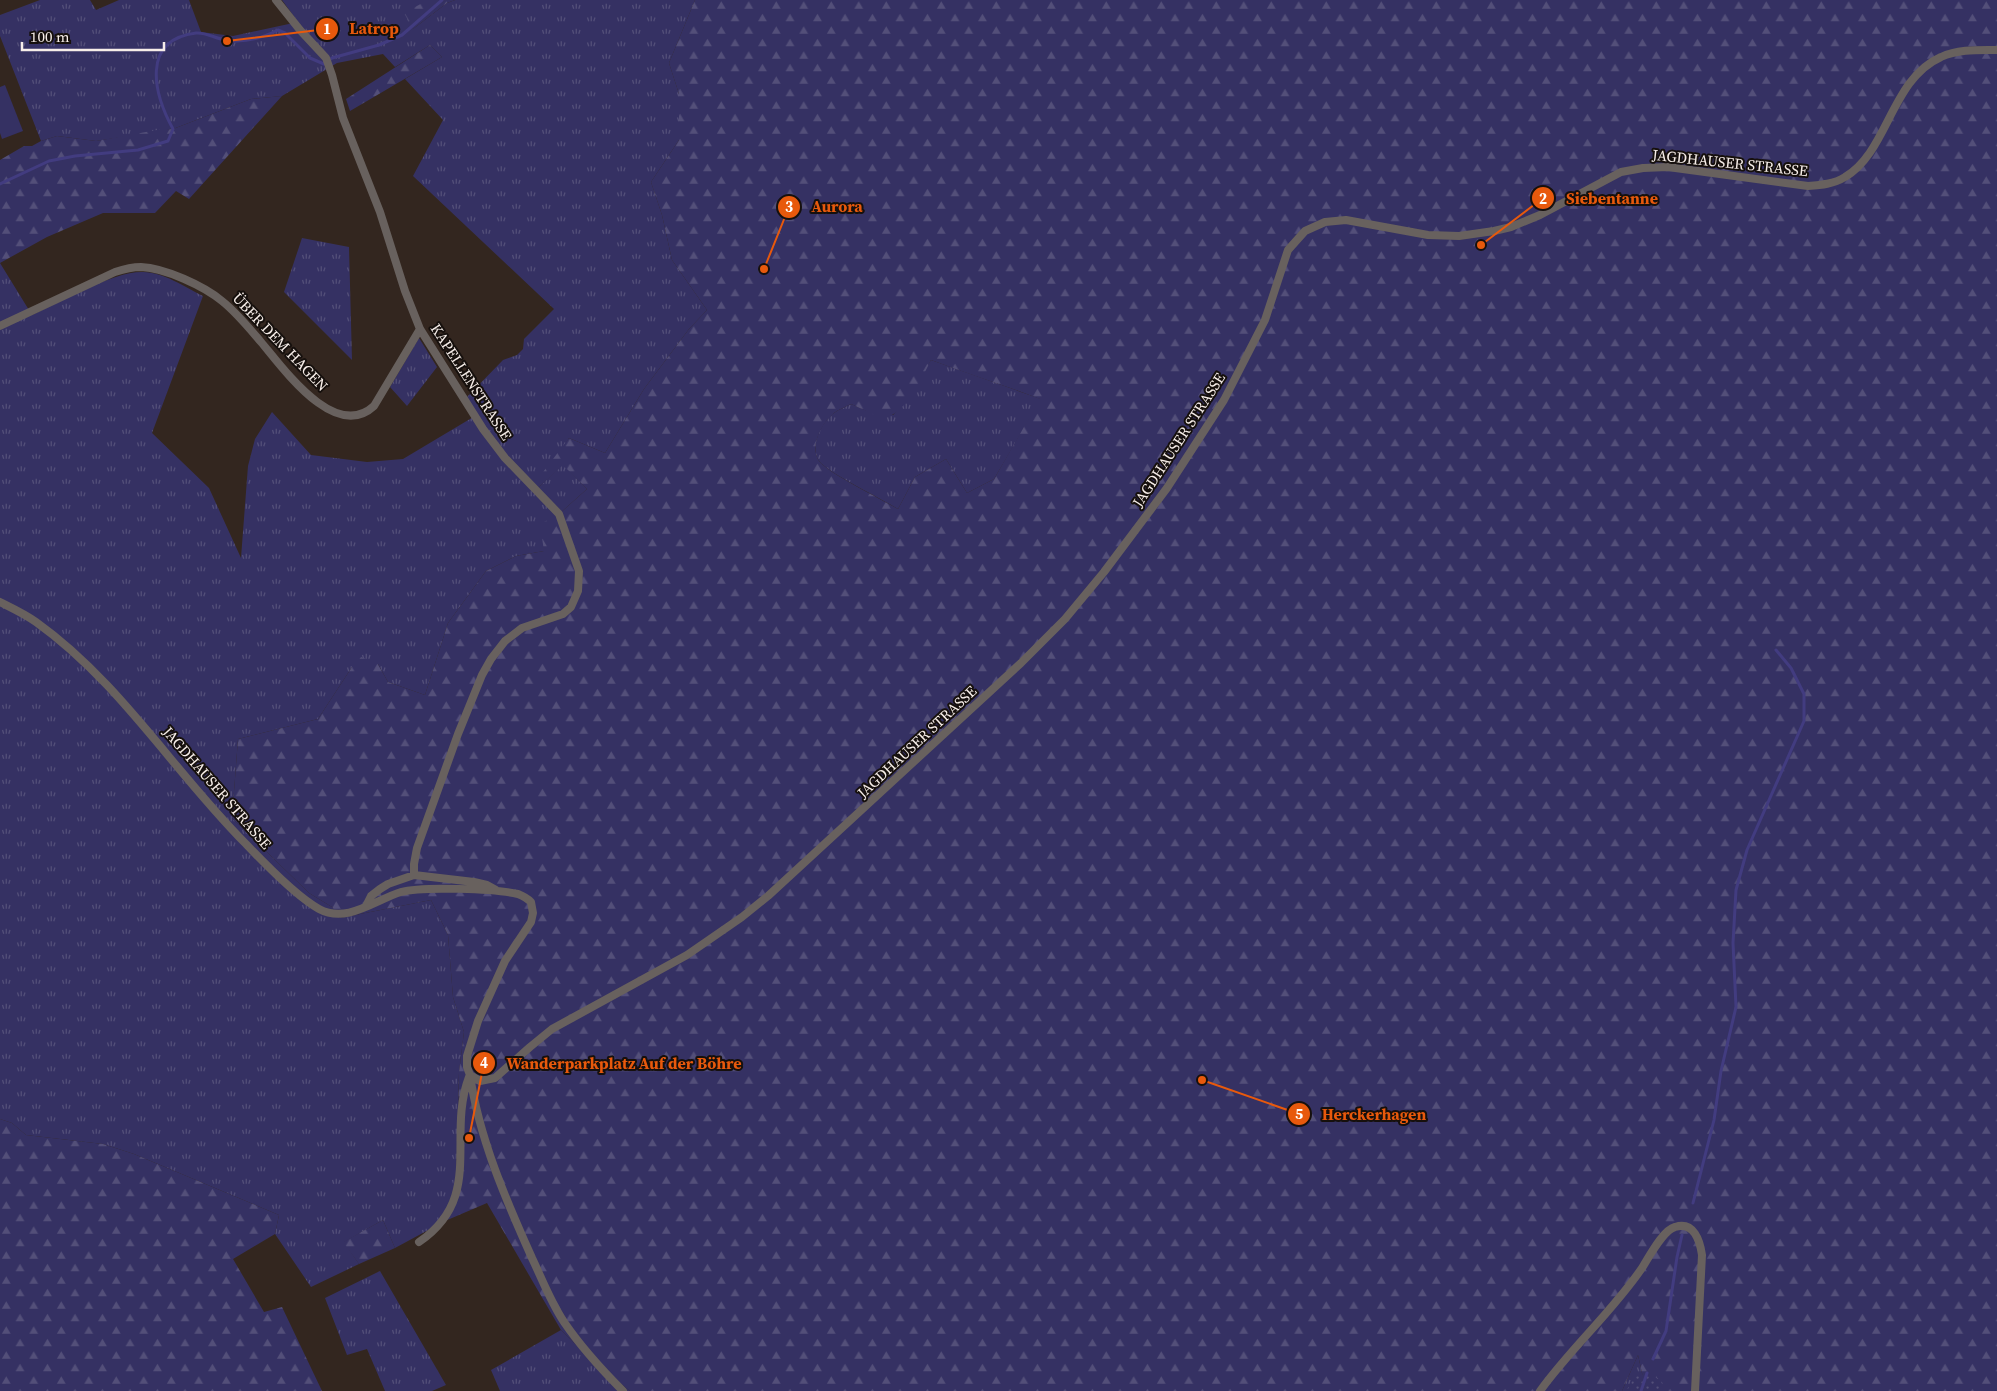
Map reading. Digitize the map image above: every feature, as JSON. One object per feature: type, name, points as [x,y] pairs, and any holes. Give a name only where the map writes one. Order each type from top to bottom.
[{"type":"street","name":"KAPELLENSTRASSE","points":[[276,0],[326,58],[331,69],[343,118],[380,212],[405,291],[420,329],[468,408],[500,451],[559,514],[579,571],[580,578],[577,596],[567,611],[530,624],[510,636],[500,646],[486,667],[458,734],[417,848],[414,875]]},
{"type":"street","name":"JAGDHAUSER STRASSE","points":[[0,602],[35,621],[70,649],[98,675],[127,706],[225,823],[259,858],[320,910],[332,913],[350,913],[402,892],[413,890],[498,892],[524,897],[531,902],[533,913],[529,925],[505,962],[478,1021],[467,1056],[467,1067],[470,1075],[480,1081],[496,1078],[552,1029],[660,971],[742,917],[811,858],[970,712],[1064,619],[1104,572],[1158,501],[1224,400],[1265,320],[1288,250],[1305,231],[1325,222],[1346,220],[1428,236],[1459,236],[1494,231],[1540,215],[1621,172],[1643,168],[1668,167],[1808,186],[1831,183],[1847,176],[1861,162],[1872,148],[1907,87],[1925,67],[1948,54],[1964,50],[1997,50]]},
{"type":"street","name":"ÜBER DEM HAGEN","points":[[0,326],[115,272],[134,267],[156,270],[206,290],[222,301],[241,319],[278,364],[304,391],[323,406],[350,416],[364,414],[374,406],[420,329]]},
{"type":"street","points":[[366,906],[371,896],[380,889],[388,884],[414,875],[474,882],[491,886],[498,892]]},
{"type":"street","points":[[419,1242],[428,1236],[448,1211],[459,1185],[462,1104],[470,1075]]},
{"type":"street","points":[[470,1075],[473,1097],[489,1150],[515,1219],[546,1289],[563,1321],[578,1342],[623,1391]]},
{"type":"street","points":[[1540,1391],[1628,1286],[1665,1234],[1673,1227],[1682,1226],[1696,1234],[1702,1255],[1696,1391]]},
{"type":"green space","points":[[40,0],[90,0],[96,10],[119,0],[189,0],[201,32],[233,36],[298,22],[282,0],[432,0],[413,29],[447,3],[455,0],[695,0],[669,63],[679,94],[679,140],[651,182],[662,215],[672,260],[707,310],[689,329],[644,389],[605,453],[569,438],[538,488],[563,464],[587,489],[559,514],[544,551],[516,556],[486,571],[448,623],[425,695],[388,682],[378,664],[352,667],[318,719],[238,739],[232,818],[309,893],[332,907],[340,918],[431,900],[448,935],[453,997],[464,1032],[459,1072],[456,1189],[445,1221],[395,1248],[383,1220],[344,1242],[359,1264],[311,1287],[275,1234],[279,1215],[134,1154],[103,1144],[26,1135],[12,1123],[0,1119],[0,263],[32,315],[87,288],[117,276],[131,273],[158,274],[203,296],[152,433],[209,488],[241,558],[248,466],[255,439],[272,412],[311,455],[367,462],[403,459],[475,416],[467,397],[503,360],[517,355],[523,349],[524,339],[554,309],[413,176],[443,120],[405,79],[442,57],[430,45],[395,67],[383,54],[337,63],[282,96],[251,99],[173,129],[96,141],[57,136],[41,141],[0,36],[0,15]]},
{"type":"green space","points":[[428,0],[455,0],[447,3],[413,29],[404,13]]},
{"type":"green space","points":[[695,0],[1997,0],[1997,1391],[1646,1391],[1638,1355],[1622,1391],[630,1391],[594,1362],[561,1330],[487,1203],[445,1221],[457,1166],[459,1072],[464,1032],[453,997],[448,935],[431,900],[340,918],[332,907],[309,893],[232,818],[238,739],[318,719],[352,667],[361,657],[378,664],[388,682],[425,695],[448,623],[486,571],[516,556],[544,551],[540,524],[559,514],[587,489],[563,465],[538,488],[534,484],[569,438],[605,453],[644,389],[689,329],[707,310],[672,260],[662,215],[651,182],[679,140],[679,94],[669,63]],"holes":[[[931,360],[1040,399],[994,479],[967,493],[946,459],[915,477],[898,509],[843,479],[824,466],[816,455],[816,442],[821,429],[830,417],[838,410],[851,404],[877,416],[885,417],[892,415],[906,403]]]},
{"type":"green space","points":[[430,45],[442,57],[350,111],[346,99]]},
{"type":"green space","points":[[5,85],[23,131],[2,139],[0,133],[0,87]]},
{"type":"green space","points":[[282,96],[189,199],[176,191],[155,213],[103,213],[47,237],[0,263],[0,160],[24,146],[32,146],[57,136],[96,141],[173,129],[251,99]]},
{"type":"green space","points":[[302,238],[349,247],[352,360],[284,292]]},
{"type":"green space","points":[[419,338],[437,367],[407,406],[390,387]]},
{"type":"green space","points":[[931,360],[1041,399],[994,479],[967,493],[946,459],[915,477],[898,509],[824,466],[816,455],[816,442],[825,422],[836,412],[851,404],[872,413],[893,415],[906,401]]},
{"type":"green space","points":[[0,1119],[12,1123],[26,1135],[103,1144],[134,1154],[279,1215],[275,1234],[233,1259],[264,1312],[282,1307],[322,1391],[0,1391]]},
{"type":"green space","points":[[383,1220],[395,1248],[359,1264],[343,1242]]},
{"type":"green space","points":[[380,1271],[446,1385],[432,1391],[385,1391],[367,1349],[347,1355],[325,1298]]},
{"type":"green space","points":[[561,1330],[594,1362],[630,1391],[500,1391],[491,1370]]},
{"type":"green space","points":[[1638,1355],[1646,1391],[1622,1391]]},
{"type":"green space","points":[[1647,1373],[1661,1380],[1666,1391],[1626,1391],[1635,1377]]},
{"type":"waterway","points":[[0,184],[49,161],[75,156],[138,150],[168,141],[173,129],[161,100],[156,70],[159,57],[166,46],[178,38],[200,33],[239,41],[259,37],[278,30],[285,33],[310,58],[324,64],[332,58],[379,45],[402,35],[442,0]]},
{"type":"waterway","points":[[1693,1203],[1714,1120],[1721,1071],[1736,1007],[1733,943],[1736,890],[1747,850],[1804,721],[1804,694],[1791,668],[1776,650]]},
{"type":"waterway","points":[[1653,1359],[1666,1331],[1682,1235]]},
{"type":"waterway","points":[[1641,1391],[1647,1373]]},
{"type":"place","name":"Latrop","points":[[227,41]]},
{"type":"place","name":"Siebentanne","points":[[1481,245]]},
{"type":"place","name":"Aurora","points":[[764,269]]},
{"type":"place","name":"Herckerhagen","points":[[1202,1080]]},
{"type":"place","name":"Wanderparkplatz Auf der Böhre","points":[[469,1138]]}]
